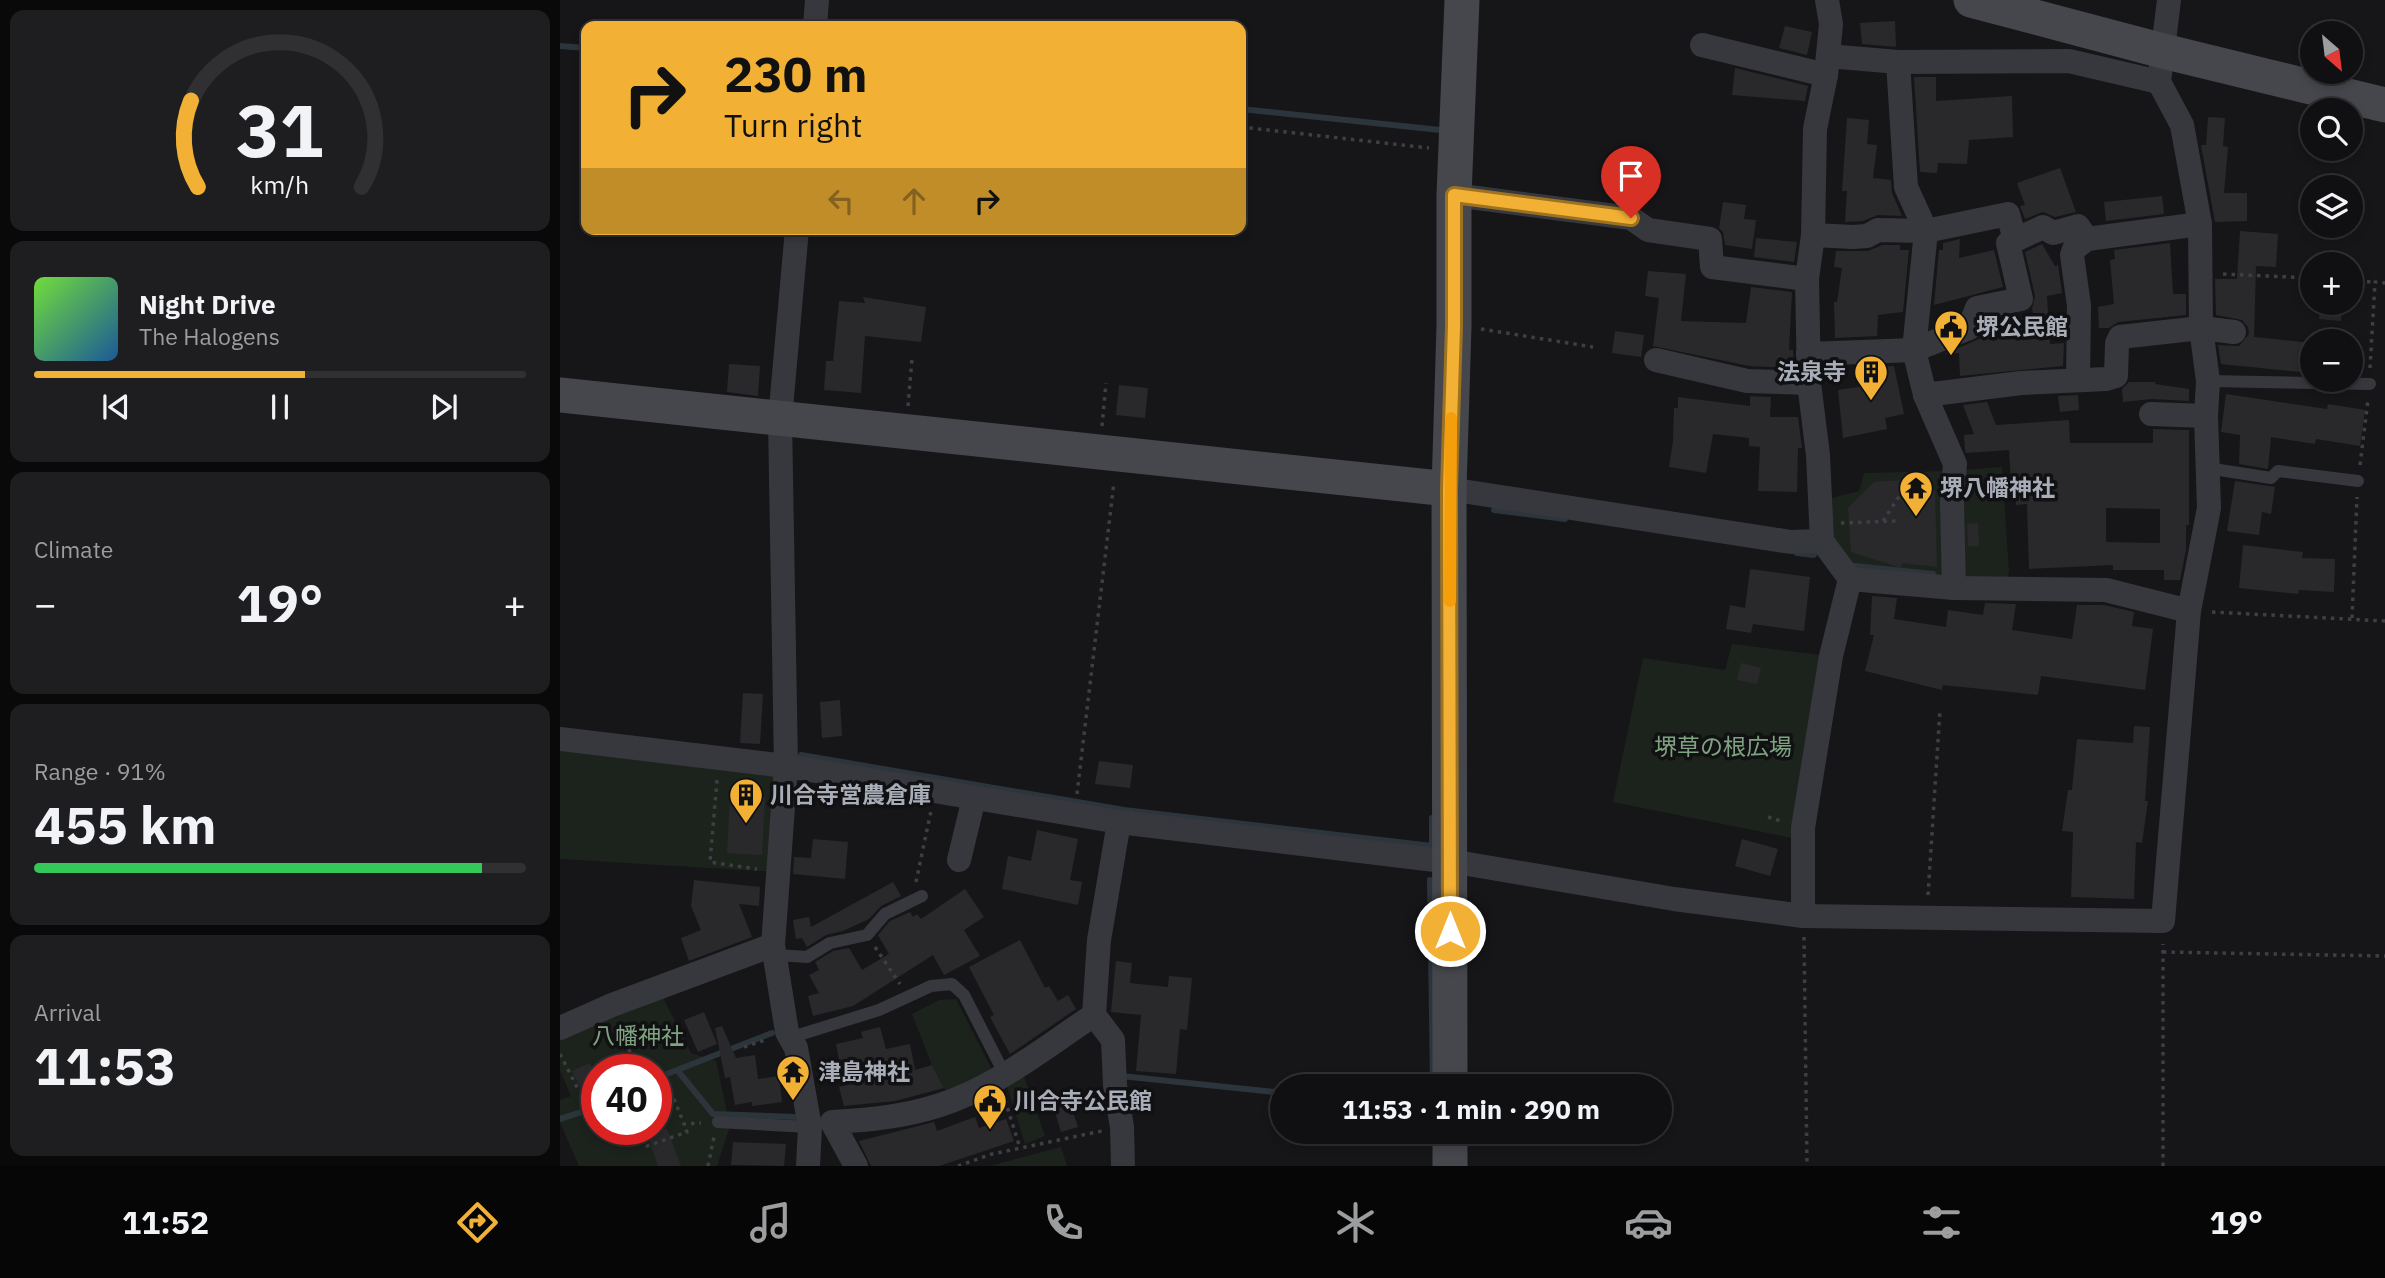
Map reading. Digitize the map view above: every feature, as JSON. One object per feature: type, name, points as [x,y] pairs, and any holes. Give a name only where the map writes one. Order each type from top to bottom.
[{"type":"street","points":[[815,21],[817,0]]},
{"type":"street","points":[[1450,1074],[1449,489],[1454,326],[1454,195],[1462,0]]},
{"type":"street","points":[[1803,916],[1803,828],[1831,656],[1850,579],[1822,533],[1818,455],[1809,383],[1807,279],[1813,235],[1815,129],[1827,66],[1831,24],[1827,0]]},
{"type":"street","points":[[1971,0],[2164,40],[2300,64]]},
{"type":"street","points":[[2062,0],[2164,40],[2385,106]]},
{"type":"street","points":[[1702,45],[1827,66],[1898,62],[2069,61],[2164,40]]},
{"type":"street","points":[[560,738],[786,766],[1119,822],[1451,863],[1803,916],[2162,921],[2189,611],[2209,508],[2206,416],[2208,381],[2201,328],[2200,225],[2164,40]]},
{"type":"street","points":[[1898,62],[1906,187],[1926,231],[1914,350],[1925,395],[1955,464],[1954,588]]},
{"type":"street","points":[[2363,80],[2385,85]]},
{"type":"street","points":[[1454,195],[1631,218],[1648,230],[1710,239],[1712,268],[1807,279]]},
{"type":"street","points":[[1813,235],[1853,237],[1867,236],[1878,230],[1926,231],[2008,214],[2015,240]]},
{"type":"street","points":[[2078,379],[2079,306],[2072,255],[2074,249],[2087,239],[2200,225]]},
{"type":"street","points":[[1808,354],[1914,350],[1969,328],[1977,308],[2021,299],[2008,243],[2043,227],[2053,233],[2078,226],[2087,239]]},
{"type":"street","points":[[796,235],[780,419],[786,766],[777,872],[775,950],[789,1038],[796,1048],[821,1125],[856,1166]]},
{"type":"street","points":[[1925,395],[2116,376],[2117,343],[2120,337],[2201,328],[2234,332]]},
{"type":"street","points":[[1656,360],[1746,382],[1809,383]]},
{"type":"street","points":[[560,395],[1449,489],[1791,542],[1822,533]]},
{"type":"street","points":[[2151,414],[2206,416]]},
{"type":"street","points":[[1850,579],[1954,588],[2106,590],[2189,611]]},
{"type":"street","points":[[959,860],[974,798]]},
{"type":"street","points":[[1119,822],[1099,940],[1094,1015],[1113,1040],[1123,1166]]},
{"type":"street","points":[[560,1028],[612,1005],[775,950]]},
{"type":"street","points":[[821,1125],[887,1119],[939,1105],[1001,1076],[1094,1015]]},
{"type":"street","points":[[808,1166],[821,1125]]},
{"type":"street","points":[[1450,1144],[1450,1166]]},
{"type":"lane","points":[[2208,381],[2370,384]]},
{"type":"lane","points":[[2207,468],[2271,478],[2278,471],[2358,481]]},
{"type":"lane","points":[[775,950],[807,957],[830,943],[867,935],[885,914],[922,896]]},
{"type":"lane","points":[[789,1038],[879,1010],[931,986],[952,984],[964,995],[1001,1076]]},
{"type":"lane","points":[[718,1122],[821,1125]]},
{"type":"path","points":[[1246,128],[1435,149]]},
{"type":"path","points":[[2201,272],[2300,277]]},
{"type":"path","points":[[2363,282],[2385,283]]},
{"type":"path","points":[[2352,618],[2358,481],[2370,384],[2375,282]]},
{"type":"path","points":[[1454,326],[1593,346]]},
{"type":"path","points":[[907,413],[912,359]]},
{"type":"path","points":[[1079,786],[1108,453],[1106,383]]},
{"type":"path","points":[[1883,521],[1898,498],[1953,493]]},
{"type":"path","points":[[1822,533],[1896,521]]},
{"type":"path","points":[[2189,611],[2385,621]]},
{"type":"path","points":[[1926,918],[1940,710]]},
{"type":"path","points":[[719,757],[710,862],[777,872]]},
{"type":"path","points":[[915,878],[936,792]]},
{"type":"path","points":[[1803,916],[1808,1166]]},
{"type":"path","points":[[2162,921],[2162,1166]]},
{"type":"path","points":[[867,935],[907,995]]},
{"type":"path","points":[[2162,952],[2385,956]]},
{"type":"path","points":[[612,1005],[630,1054]]},
{"type":"path","points":[[560,1054],[579,1091]]},
{"type":"path","points":[[1001,1076],[1020,1148]]},
{"type":"path","points":[[672,1094],[687,1132],[672,1137]]},
{"type":"path","points":[[684,1125],[718,1122],[708,1166]]},
{"type":"path","points":[[958,1166],[1020,1148],[1122,1127]]},
{"type":"green space","points":[[2002,467],[2009,572],[2004,585],[1852,573],[1831,541],[1831,498],[1859,491],[1864,473]]},
{"type":"green space","name":"堺草の根広場","points":[[1732,644],[1820,655],[1792,838],[1613,802],[1643,658],[1725,670]]},
{"type":"green space","points":[[560,739],[786,766],[777,872],[560,859]]},
{"type":"green space","name":"八幡神社","points":[[654,980],[691,1053],[716,1061],[730,1126],[717,1166],[579,1166],[560,1122],[560,1100],[571,1096],[560,1070],[560,1028]]},
{"type":"green space","points":[[956,999],[992,1070],[947,1093],[932,1065],[912,1014],[939,1000]]},
{"type":"green space","points":[[1024,1077],[1045,1136],[1025,1144],[1007,1086]]},
{"type":"green space","points":[[1061,1147],[1067,1166],[990,1166]]},
{"type":"building","points":[[1895,21],[1896,47],[1862,44],[1860,23]]},
{"type":"building","points":[[1785,26],[1812,32],[1807,55],[1779,48]]},
{"type":"building","points":[[1735,68],[1808,86],[1805,101],[1732,95]]},
{"type":"building","points":[[1914,77],[1936,77],[1936,101],[2012,96],[2013,137],[1969,140],[1967,164],[1938,163],[1937,173],[1920,172]]},
{"type":"building","points":[[2208,117],[2225,118],[2223,146],[2228,147],[2224,193],[2247,193],[2247,221],[2215,222],[2201,145],[2206,145]]},
{"type":"building","points":[[1847,118],[1869,120],[1867,144],[1877,145],[1873,178],[1891,180],[1892,193],[1902,216],[1878,215],[1863,221],[1845,222],[1847,191],[1842,191]]},
{"type":"building","points":[[2060,168],[2076,212],[2055,217],[2043,212],[2025,219],[2020,206],[2025,205],[2017,183]]},
{"type":"building","points":[[2162,196],[2164,214],[2106,221],[2104,202]]},
{"type":"building","points":[[1723,202],[1746,205],[1744,219],[1756,220],[1752,249],[1725,245],[1723,232],[1719,228]]},
{"type":"building","points":[[2240,231],[2278,234],[2276,267],[2256,266],[2254,337],[2300,342],[2300,372],[2221,364],[2218,345],[2239,346],[2249,334],[2248,327],[2242,320],[2216,315],[2215,279],[2237,279]]},
{"type":"building","points":[[1756,238],[1797,242],[1794,262],[1754,257]]},
{"type":"building","points":[[1960,239],[1959,258],[1994,250],[2003,287],[1934,305],[1939,250],[1943,250],[1943,243]]},
{"type":"building","points":[[2170,243],[2173,294],[2186,294],[2186,315],[2118,322],[2109,328],[2099,328],[2098,307],[2114,304],[2110,260],[2115,259],[2114,250]]},
{"type":"building","points":[[2042,244],[2055,266],[2058,265],[2062,293],[2047,296],[2050,344],[2064,343],[2063,366],[1960,376],[1959,353],[1944,354],[1979,339],[2007,335],[2005,319],[2034,317],[2032,309],[2035,296],[2025,252]]},
{"type":"building","points":[[1882,245],[1900,245],[1900,250],[1909,250],[1903,312],[1878,315],[1877,336],[1835,338],[1834,302],[1837,302],[1842,268],[1834,267],[1836,251],[1868,251]]},
{"type":"building","points":[[1648,271],[1686,274],[1681,321],[1746,323],[1751,287],[1792,292],[1789,350],[1793,350],[1794,368],[1749,366],[1653,346],[1659,298],[1645,296]]},
{"type":"building","points":[[863,297],[926,307],[921,342],[865,336],[861,393],[824,390],[826,361],[833,361],[839,301],[865,303]]},
{"type":"building","points":[[2320,315],[2342,315],[2341,321],[2319,319]]},
{"type":"building","points":[[1615,331],[1644,335],[1641,357],[1612,353]]},
{"type":"building","points":[[729,364],[760,366],[758,396],[727,392]]},
{"type":"building","name":"法泉寺","points":[[1894,366],[1904,414],[1885,418],[1887,429],[1843,438],[1838,390],[1871,385],[1867,367]]},
{"type":"building","points":[[2129,382],[2156,382],[2155,384],[2189,389],[2189,401],[2152,399],[2123,402],[2122,389]]},
{"type":"building","points":[[1119,385],[1148,388],[1145,418],[1116,415]]},
{"type":"building","points":[[2226,394],[2327,409],[2328,404],[2365,410],[2360,446],[2316,439],[2315,444],[2271,437],[2268,469],[2239,464],[2240,435],[2221,432]]},
{"type":"building","points":[[2078,395],[2079,410],[2060,412],[2058,396]]},
{"type":"building","points":[[1750,396],[1771,397],[1770,417],[1798,417],[1802,448],[1798,448],[1797,492],[1758,491],[1760,447],[1749,446],[1749,438],[1713,434],[1706,473],[1669,467],[1674,408],[1678,408],[1678,397],[1750,406]]},
{"type":"building","points":[[1987,402],[1996,425],[2069,420],[2070,443],[2153,443],[2153,429],[2189,430],[2189,525],[2186,525],[2186,550],[2180,580],[2164,580],[2164,570],[2113,570],[2113,565],[2029,569],[2027,504],[2016,505],[2015,480],[2011,480],[2009,450],[1966,453],[1964,435],[1974,434],[1963,405]],"holes":[[[2106,508],[2160,509],[2160,543],[2106,542]]]},
{"type":"building","points":[[1918,479],[1920,492],[1935,490],[1937,567],[1902,563],[1901,568],[1851,552],[1848,508],[1874,482]]},
{"type":"building","points":[[2235,481],[2275,487],[2271,514],[2262,512],[2259,535],[2227,531]]},
{"type":"building","points":[[1978,523],[1979,546],[1968,546],[1967,524]]},
{"type":"building","points":[[2243,545],[2303,552],[2302,558],[2335,559],[2334,592],[2299,590],[2298,594],[2239,588]]},
{"type":"building","points":[[1750,569],[1810,577],[1804,631],[1753,624],[1751,633],[1726,629],[1730,605],[1745,608]]},
{"type":"building","points":[[1872,596],[1897,598],[1894,619],[1946,627],[1948,610],[1983,615],[1985,603],[2016,604],[2012,630],[2072,639],[2077,605],[2104,605],[2134,612],[2132,626],[2153,629],[2145,690],[2041,676],[2038,695],[1943,685],[1942,690],[1865,671],[1874,635],[1870,635]]},
{"type":"building","points":[[1741,663],[1761,668],[1757,684],[1737,680]]},
{"type":"building","points":[[743,693],[763,694],[760,744],[740,743]]},
{"type":"building","points":[[840,700],[842,736],[822,738],[820,702]]},
{"type":"building","points":[[2134,726],[2150,727],[2145,801],[2148,801],[2142,843],[2136,842],[2134,899],[2071,897],[2073,832],[2062,831],[2068,790],[2072,790],[2077,739],[2133,743]]},
{"type":"building","points":[[1099,761],[1133,765],[1130,788],[1095,784]]},
{"type":"building","name":"川合寺営農倉庫","points":[[730,796],[765,797],[762,855],[727,853]]},
{"type":"building","points":[[1037,830],[1078,839],[1070,880],[1082,882],[1078,905],[1002,889],[1008,856],[1031,861]]},
{"type":"building","points":[[813,839],[848,842],[845,879],[793,874],[794,857],[811,858]]},
{"type":"building","points":[[1742,839],[1778,849],[1770,876],[1735,866]]},
{"type":"building","points":[[694,880],[760,887],[759,906],[739,904],[752,937],[689,961],[681,938],[701,930],[691,906]]},
{"type":"building","points":[[893,882],[901,896],[881,906],[869,919],[843,931],[826,935],[807,947],[802,938],[796,939],[793,920],[809,917],[811,927]]},
{"type":"building","points":[[965,889],[984,917],[964,930],[980,956],[944,975],[933,955],[853,1006],[813,1016],[808,996],[819,993],[809,975],[819,970],[815,962],[833,951],[849,948],[862,970],[889,954],[878,935],[890,921],[910,912],[913,917],[917,914],[921,919]]},
{"type":"building","points":[[1020,940],[1045,988],[1049,986],[1058,1001],[1068,995],[1076,1009],[1010,1054],[990,1017],[994,1015],[969,967]]},
{"type":"building","points":[[1116,961],[1132,963],[1130,983],[1168,987],[1169,976],[1192,978],[1187,1030],[1180,1029],[1176,1074],[1136,1071],[1141,1015],[1111,1012]]},
{"type":"building","points":[[704,1012],[717,1044],[698,1052],[684,1020]]},
{"type":"building","points":[[722,1026],[736,1058],[755,1055],[758,1079],[779,1076],[782,1102],[735,1105],[730,1077],[725,1078],[715,1028]]},
{"type":"building","points":[[880,1027],[886,1049],[910,1044],[915,1070],[932,1065],[944,1088],[895,1101],[844,1106],[839,1087],[844,1085],[836,1044],[863,1038],[861,1032]]},
{"type":"building","points":[[581,1067],[581,1088],[572,1071]]},
{"type":"building","points":[[1068,1097],[1078,1127],[1061,1132],[1052,1102]]},
{"type":"building","points":[[975,1117],[979,1128],[1006,1119],[1014,1141],[939,1166],[871,1166],[859,1141],[934,1122],[937,1131]]},
{"type":"building","points":[[672,1142],[681,1166],[658,1166],[651,1145],[672,1145]]},
{"type":"building","points":[[733,1142],[786,1144],[784,1166],[731,1165]]},
{"type":"waterway","points":[[560,46],[581,48]]},
{"type":"waterway","points":[[1246,110],[1440,130]]},
{"type":"waterway","points":[[1494,510],[1565,519]]},
{"type":"waterway","points":[[1797,553],[1814,555]]},
{"type":"waterway","points":[[1855,566],[1933,574]]},
{"type":"waterway","points":[[801,755],[1124,810],[1432,846],[1432,818]]},
{"type":"waterway","points":[[1430,880],[1433,1074]]},
{"type":"waterway","points":[[672,1072],[772,1033]]},
{"type":"waterway","points":[[678,1071],[713,1114],[795,1117]]},
{"type":"waterway","points":[[1121,1076],[1270,1092]]},
{"type":"waterway","points":[[560,1119],[581,1112]]},
{"type":"slow traffic","points":[[1450,601],[1451,418]]},
{"type":"place","name":"堺公民館","points":[[1951,357]]},
{"type":"place","name":"法泉寺","points":[[1871,402]]},
{"type":"place","name":"堺八幡神社","points":[[1916,518]]},
{"type":"place","name":"川合寺営農倉庫","points":[[746,825]]},
{"type":"place","name":"津島神社","points":[[793,1102]]},
{"type":"place","name":"川合寺公民館","points":[[990,1131]]},
{"type":"route","points":[[1450,931],[1449,489],[1454,326],[1454,195],[1631,218]]}]
